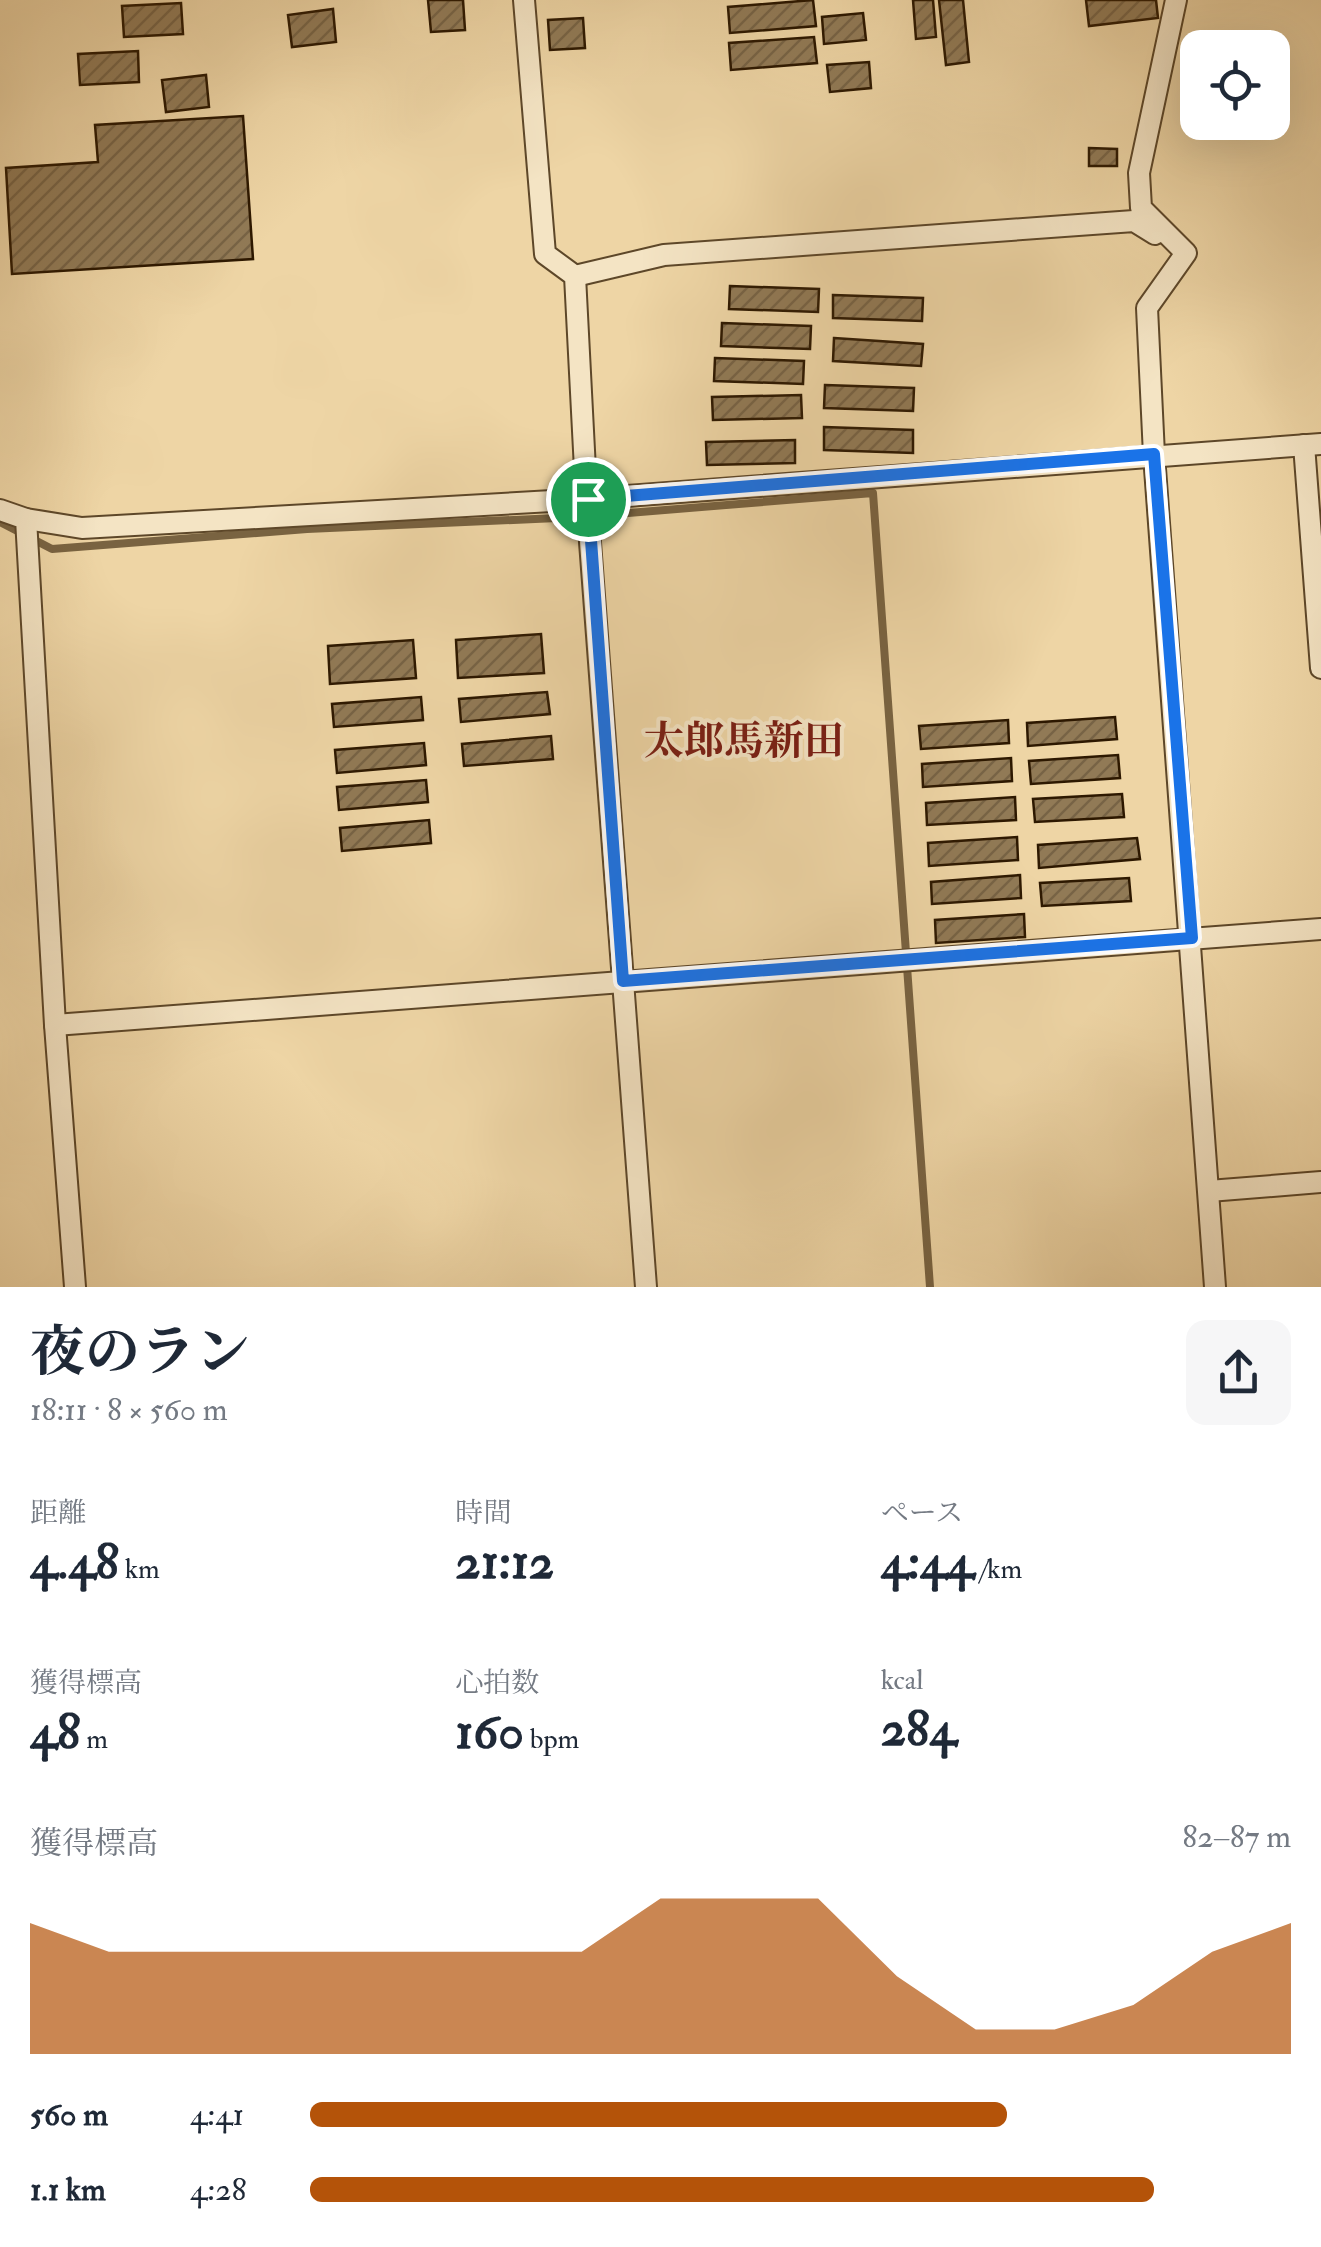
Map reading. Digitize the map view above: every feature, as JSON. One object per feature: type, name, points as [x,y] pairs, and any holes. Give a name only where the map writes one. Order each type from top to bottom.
[{"type":"street","points":[[524,0],[546,254],[575,276],[646,1287]]},
{"type":"street","points":[[1176,0],[1139,173],[1141,208],[1186,253]]},
{"type":"street","points":[[575,276],[664,255],[1134,221],[1186,253]]},
{"type":"street","points":[[1186,253],[1147,308],[1154,454],[1215,1287]]},
{"type":"street","points":[[0,510],[26,519],[82,528],[588,499],[1313,445],[1321,668]]},
{"type":"street","points":[[26,519],[54,1024],[75,1287]]},
{"type":"street","points":[[54,1024],[1321,929]]},
{"type":"street","points":[[1209,1191],[1321,1182]]},
{"type":"building","points":[[428,0],[463,0],[465,30],[431,32]]},
{"type":"building","points":[[813,0],[816,26],[730,33],[728,7]]},
{"type":"building","points":[[913,0],[933,0],[936,37],[916,39]]},
{"type":"building","points":[[939,0],[963,0],[969,62],[946,65]]},
{"type":"building","points":[[1086,0],[1156,0],[1158,18],[1089,26]]},
{"type":"building","points":[[181,3],[183,34],[124,37],[122,6]]},
{"type":"building","points":[[333,9],[336,42],[292,47],[288,15]]},
{"type":"building","points":[[863,13],[866,40],[824,44],[822,17]]},
{"type":"building","points":[[583,18],[585,48],[550,50],[548,20]]},
{"type":"building","points":[[814,37],[817,63],[731,70],[729,43]]},
{"type":"building","points":[[138,51],[139,82],[80,85],[78,54]]},
{"type":"building","points":[[869,62],[871,88],[830,92],[827,65]]},
{"type":"building","points":[[206,75],[209,107],[166,112],[162,80]]},
{"type":"building","points":[[243,116],[253,259],[12,274],[6,168],[98,162],[95,125]]},
{"type":"building","points":[[1089,148],[1117,149],[1117,166],[1089,166]]},
{"type":"building","points":[[730,286],[819,289],[818,312],[729,309]]},
{"type":"building","points":[[833,295],[923,298],[922,321],[833,318]]},
{"type":"building","points":[[722,323],[811,326],[810,349],[721,346]]},
{"type":"building","points":[[834,338],[923,344],[921,366],[833,361]]},
{"type":"building","points":[[715,358],[804,361],[803,384],[714,381]]},
{"type":"building","points":[[825,385],[914,388],[913,411],[824,408]]},
{"type":"building","points":[[801,395],[802,418],[713,420],[712,397]]},
{"type":"building","points":[[824,427],[913,430],[913,453],[824,450]]},
{"type":"building","points":[[795,440],[795,463],[707,465],[706,442]]},
{"type":"building","points":[[541,634],[544,673],[458,678],[456,640]]},
{"type":"building","points":[[413,640],[416,678],[330,684],[328,646]]},
{"type":"building","points":[[547,692],[550,714],[461,722],[459,699]]},
{"type":"building","points":[[421,697],[423,720],[334,727],[332,704]]},
{"type":"building","points":[[1115,717],[1117,739],[1028,746],[1027,723]]},
{"type":"building","points":[[1008,720],[1009,743],[921,749],[919,726]]},
{"type":"building","points":[[551,736],[553,759],[464,766],[462,744]]},
{"type":"building","points":[[424,743],[426,765],[337,773],[335,750]]},
{"type":"building","points":[[1118,755],[1120,778],[1031,784],[1029,761]]},
{"type":"building","points":[[1011,758],[1012,781],[923,787],[922,764]]},
{"type":"building","points":[[426,780],[428,802],[339,810],[337,787]]},
{"type":"building","points":[[1122,794],[1124,817],[1035,822],[1033,799]]},
{"type":"building","points":[[1015,797],[1016,820],[927,825],[926,803]]},
{"type":"building","points":[[429,820],[431,843],[342,851],[340,828]]},
{"type":"building","points":[[1017,837],[1018,860],[929,866],[928,843]]},
{"type":"building","points":[[1137,838],[1140,859],[1039,868],[1038,845]]},
{"type":"building","points":[[1020,875],[1021,898],[932,904],[931,882]]},
{"type":"building","points":[[1129,878],[1131,901],[1042,906],[1040,883]]},
{"type":"building","points":[[1024,914],[1025,937],[936,943],[935,920]]},
{"type":"waterway","points":[[0,522],[52,549],[307,529],[579,517],[873,493],[930,1287]]},
{"type":"district","name":"太郎馬新田","points":[[744,741]]},
{"type":"route","points":[[1154,454],[1192,938],[623,981],[588,499],[1154,454]]}]
